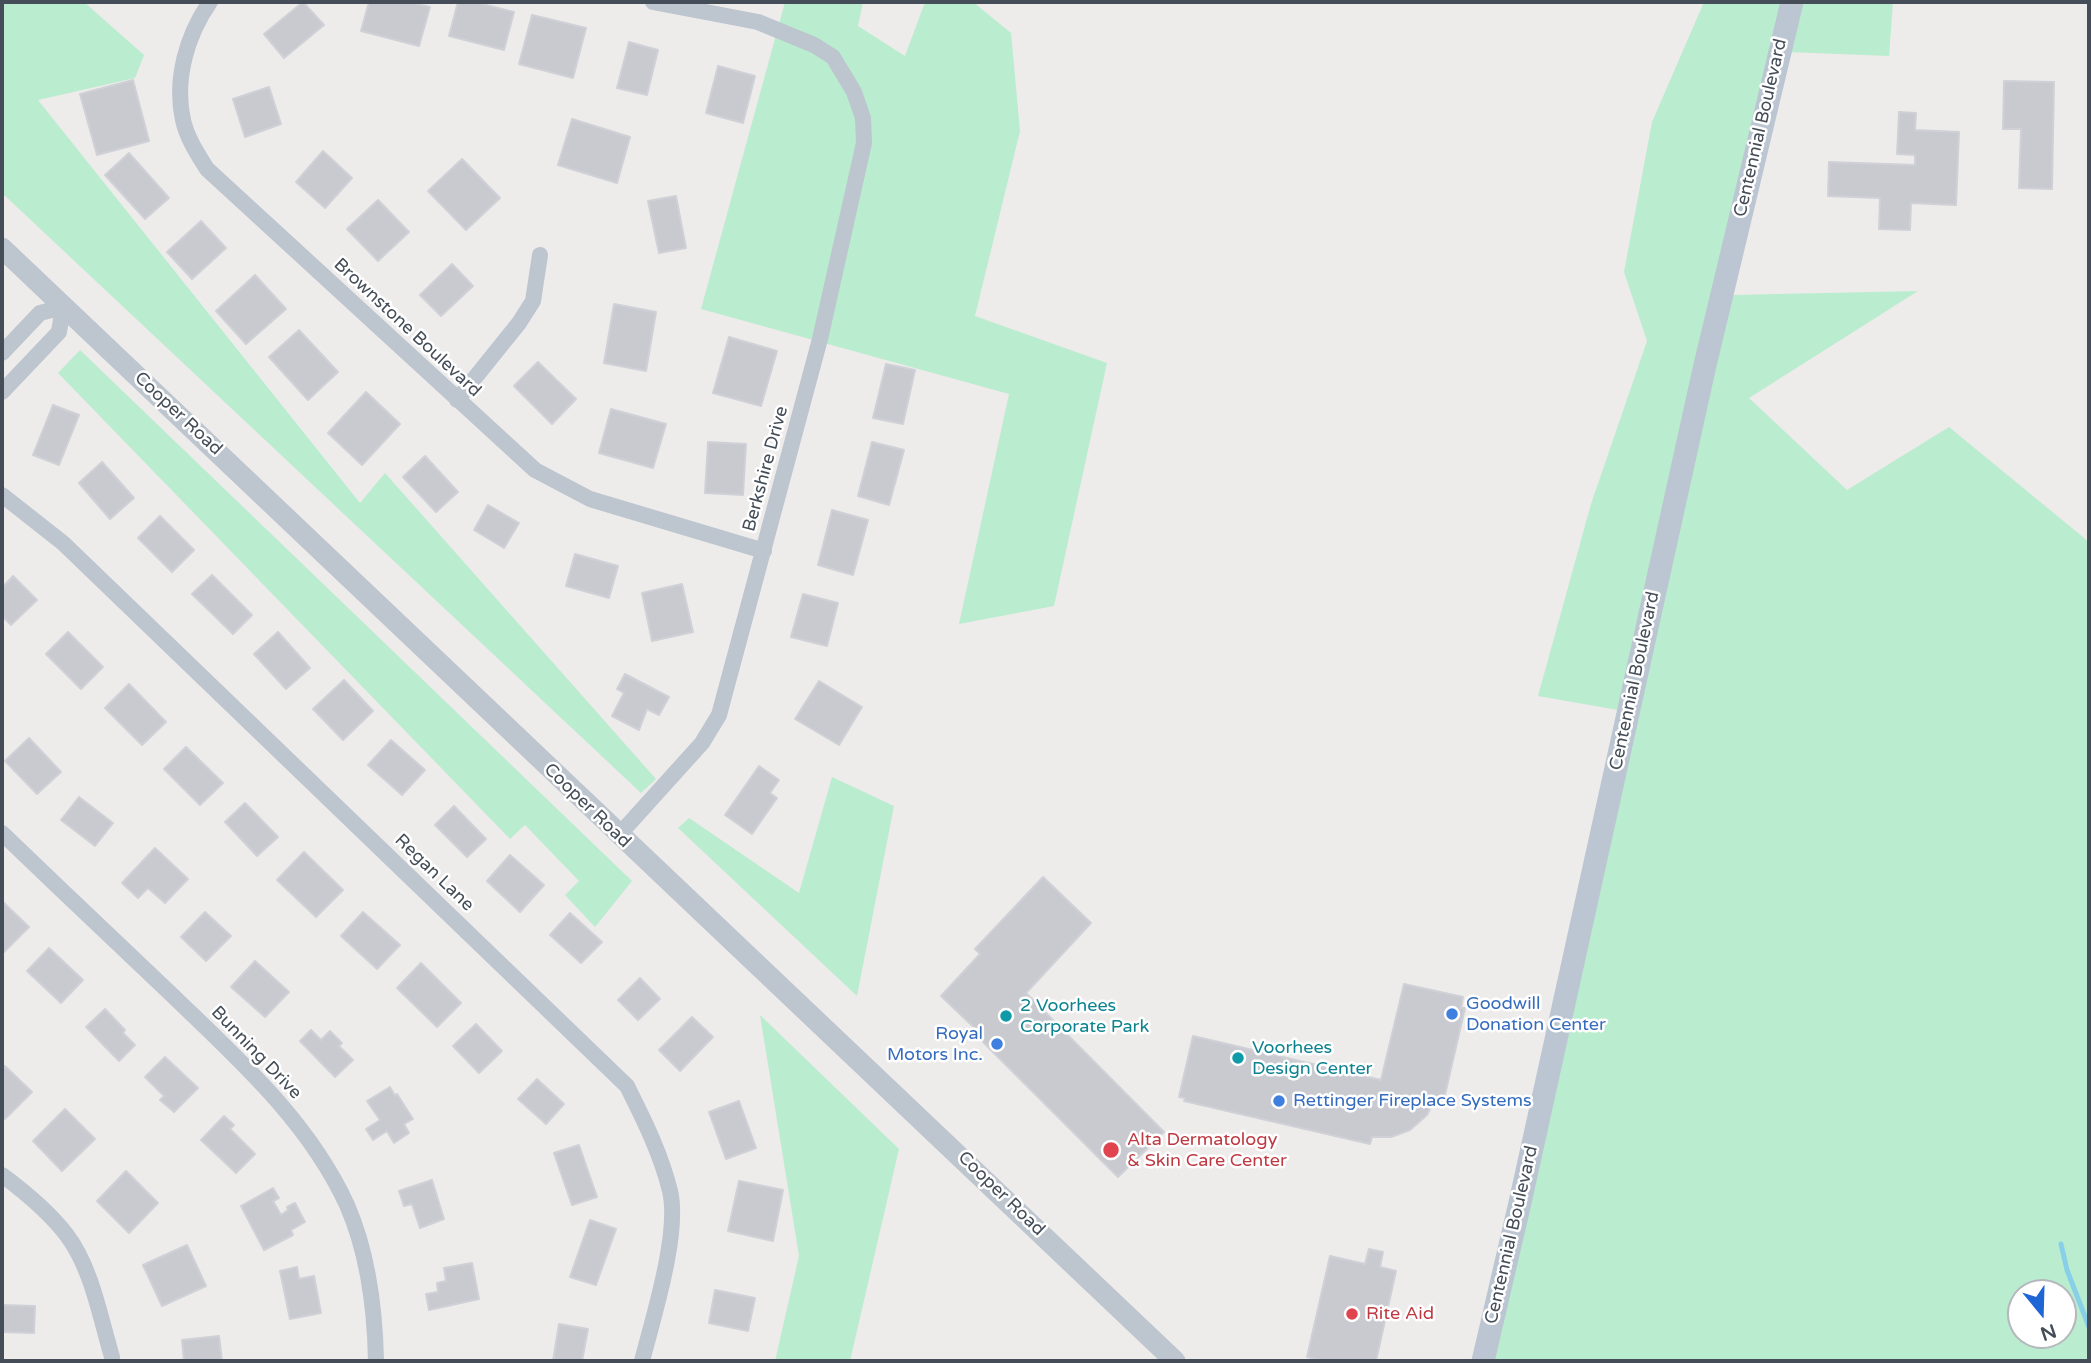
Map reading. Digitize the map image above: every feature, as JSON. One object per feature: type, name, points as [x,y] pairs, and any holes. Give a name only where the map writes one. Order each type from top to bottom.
[{"type":"main road","name":"Centennial Boulevard","points":[[1483,1361],[1705,365],[1791,2]]},
{"type":"street","name":"Brownstone Boulevard","points":[[210,2],[197,20],[187,49],[181,88],[183,119],[192,145],[207,169],[535,470],[590,499],[764,551]]},
{"type":"street","name":"Berkshire Drive","points":[[618,836],[702,743],[719,715],[820,339],[864,143],[863,118],[854,92],[833,57],[814,44],[758,22],[653,2]]},
{"type":"street","name":"Cooper Road","points":[[2,248],[618,836],[916,1113],[1175,1361]]},
{"type":"street","points":[[457,400],[519,323],[533,301],[540,255]]},
{"type":"street","points":[[2,353],[40,313],[63,307],[59,332],[2,392]]},
{"type":"street","name":"Regan Lane","points":[[2,495],[63,543],[627,1086],[652,1136],[671,1194],[672,1219],[666,1265],[642,1361]]},
{"type":"street","name":"Bunning Drive","points":[[2,833],[261,1080],[299,1126],[333,1179],[359,1238],[375,1317],[376,1361]]},
{"type":"street","points":[[2,1175],[29,1195],[66,1235],[91,1287],[112,1357]]},
{"type":"green space","points":[[2,2],[84,2],[144,55],[135,78],[38,100],[360,503],[385,473],[656,779],[641,793],[2,193]]},
{"type":"green space","points":[[785,2],[863,2],[858,26],[905,56],[925,2],[973,2],[1011,33],[1020,131],[975,316],[1107,363],[1054,606],[959,624],[1009,394],[701,309]]},
{"type":"green space","points":[[1704,2],[1893,2],[1889,56],[1788,52],[1732,295],[1918,291],[1749,398],[1847,490],[1949,427],[2089,542],[2089,1361],[1483,1361],[1635,713],[1538,696],[1591,504],[1647,341],[1624,272],[1652,122]]},
{"type":"green space","points":[[80,350],[632,881],[595,927],[565,895],[579,881],[525,825],[510,839],[58,373]]},
{"type":"green space","points":[[832,777],[894,806],[857,996],[678,828],[689,818],[799,893]]},
{"type":"green space","points":[[760,1015],[899,1149],[850,1361],[775,1361],[799,1256]]},
{"type":"building","points":[[303,2],[324,25],[284,58],[264,34]]},
{"type":"building","points":[[369,2],[409,2],[430,7],[419,46],[361,31]]},
{"type":"building","points":[[458,2],[474,2],[514,12],[504,50],[449,36]]},
{"type":"building","points":[[532,15],[586,28],[573,78],[519,64]]},
{"type":"building","points":[[629,42],[658,50],[647,95],[617,88]]},
{"type":"building","points":[[718,66],[755,76],[743,123],[706,113]]},
{"type":"building","points":[[133,80],[149,141],[97,155],[80,94]]},
{"type":"building","points":[[2004,81],[2054,82],[2052,189],[2019,188],[2021,129],[2003,129]]},
{"type":"building","points":[[269,87],[281,124],[245,137],[233,99]]},
{"type":"building","points":[[1899,112],[1916,113],[1915,130],[1959,132],[1956,205],[1911,203],[1910,230],[1879,229],[1880,198],[1828,196],[1829,162],[1915,165],[1915,155],[1897,154]]},
{"type":"building","points":[[572,119],[630,137],[617,183],[558,165]]},
{"type":"building","points":[[323,151],[352,178],[325,208],[296,182]]},
{"type":"building","points":[[129,153],[169,198],[145,219],[105,175]]},
{"type":"building","points":[[462,159],[500,198],[466,230],[428,191]]},
{"type":"building","points":[[676,196],[686,248],[659,253],[648,201]]},
{"type":"building","points":[[378,200],[409,232],[378,261],[347,229]]},
{"type":"building","points":[[201,221],[226,248],[192,279],[167,252]]},
{"type":"building","points":[[452,264],[473,286],[441,316],[420,295]]},
{"type":"building","points":[[255,275],[286,309],[246,344],[216,311]]},
{"type":"building","points":[[614,304],[656,312],[646,371],[604,363]]},
{"type":"building","points":[[299,330],[338,372],[308,400],[269,357]]},
{"type":"building","points":[[729,337],[777,351],[761,406],[713,393]]},
{"type":"building","points":[[538,362],[576,399],[552,424],[514,386]]},
{"type":"building","points":[[886,364],[915,370],[903,424],[873,418]]},
{"type":"building","points":[[366,392],[400,424],[362,465],[328,433]]},
{"type":"building","points":[[53,405],[79,415],[59,465],[33,455]]},
{"type":"building","points":[[611,409],[666,424],[653,468],[599,453]]},
{"type":"building","points":[[708,442],[746,444],[743,495],[705,493]]},
{"type":"building","points":[[872,442],[904,450],[889,505],[858,496]]},
{"type":"building","points":[[425,456],[458,492],[436,512],[403,477]]},
{"type":"building","points":[[102,462],[134,498],[110,519],[79,483]]},
{"type":"building","points":[[488,505],[519,523],[504,548],[474,530]]},
{"type":"building","points":[[832,510],[868,520],[853,575],[818,565]]},
{"type":"building","points":[[160,516],[194,550],[172,572],[138,538]]},
{"type":"building","points":[[575,554],[618,566],[609,598],[566,586]]},
{"type":"building","points":[[212,575],[252,615],[233,634],[192,594]]},
{"type":"building","points":[[13,576],[37,600],[11,625],[2,616],[2,588]]},
{"type":"building","points":[[682,584],[693,632],[652,641],[642,593]]},
{"type":"building","points":[[803,594],[838,603],[827,646],[791,637]]},
{"type":"building","points":[[68,632],[103,667],[81,689],[46,654]]},
{"type":"building","points":[[278,632],[310,668],[286,689],[254,654]]},
{"type":"building","points":[[625,674],[669,697],[659,715],[647,709],[639,730],[612,716],[624,693],[617,689]]},
{"type":"building","points":[[344,680],[373,711],[343,740],[313,709]]},
{"type":"building","points":[[819,681],[862,707],[839,745],[795,719]]},
{"type":"building","points":[[129,684],[166,722],[142,745],[105,708]]},
{"type":"building","points":[[29,738],[61,772],[37,794],[5,761]]},
{"type":"building","points":[[391,740],[425,770],[402,795],[368,765]]},
{"type":"building","points":[[186,747],[223,783],[200,805],[164,769]]},
{"type":"building","points":[[759,766],[779,780],[770,793],[777,798],[752,834],[725,815]]},
{"type":"building","points":[[79,797],[113,823],[95,846],[61,820]]},
{"type":"building","points":[[245,803],[278,837],[257,856],[225,822]]},
{"type":"building","points":[[454,806],[486,839],[467,857],[435,825]]},
{"type":"building","points":[[155,848],[188,879],[165,903],[148,888],[138,898],[122,883]]},
{"type":"building","points":[[304,852],[343,890],[316,917],[277,880]]},
{"type":"building","points":[[510,855],[544,885],[520,912],[487,881]]},
{"type":"building","name":"2 Voorhees Corporate Park","points":[[1043,877],[1091,923],[1026,993],[1164,1132],[1118,1177],[983,1042],[984,1037],[941,996],[980,954],[975,949]]},
{"type":"building","points":[[2,901],[29,927],[2,954]]},
{"type":"building","points":[[205,912],[231,936],[206,961],[181,937]]},
{"type":"building","points":[[363,912],[400,945],[377,969],[341,936]]},
{"type":"building","points":[[570,913],[602,942],[581,963],[550,935]]},
{"type":"building","points":[[49,948],[83,980],[61,1003],[27,971]]},
{"type":"building","points":[[255,961],[289,992],[265,1017],[231,987]]},
{"type":"building","points":[[421,963],[461,1003],[437,1027],[397,988]]},
{"type":"building","points":[[640,978],[660,999],[638,1020],[618,1000]]},
{"type":"building","name":"Voorhees Design Center","points":[[1404,984],[1463,997],[1461,1008],[1465,1008],[1444,1099],[1436,1097],[1427,1115],[1410,1130],[1391,1137],[1372,1137],[1370,1144],[1184,1101],[1185,1098],[1179,1097],[1193,1036],[1381,1080]]},
{"type":"building","points":[[105,1009],[135,1045],[119,1061],[86,1027]]},
{"type":"building","points":[[692,1017],[713,1037],[680,1071],[659,1050]]},
{"type":"building","points":[[476,1024],[502,1051],[479,1073],[453,1046]]},
{"type":"building","points":[[311,1030],[321,1040],[330,1031],[342,1043],[339,1046],[353,1060],[335,1077],[300,1041]]},
{"type":"building","points":[[165,1057],[198,1088],[174,1112],[160,1100],[164,1096],[145,1077]]},
{"type":"building","points":[[5,1066],[32,1092],[5,1119],[2,1116],[2,1069]]},
{"type":"building","points":[[537,1079],[564,1104],[546,1124],[518,1099]]},
{"type":"building","points":[[390,1087],[413,1119],[404,1124],[409,1133],[394,1143],[387,1131],[373,1140],[366,1129],[380,1120],[367,1101]]},
{"type":"building","points":[[739,1101],[756,1148],[726,1159],[709,1112]]},
{"type":"building","points":[[65,1109],[95,1139],[62,1171],[33,1141]]},
{"type":"building","points":[[224,1116],[234,1125],[230,1129],[255,1154],[236,1173],[201,1140]]},
{"type":"building","points":[[579,1145],[597,1197],[572,1205],[554,1153]]},
{"type":"building","points":[[126,1171],[158,1203],[129,1233],[97,1201]]},
{"type":"building","points":[[432,1180],[444,1219],[420,1228],[412,1204],[404,1206],[399,1191]]},
{"type":"building","points":[[739,1181],[783,1190],[773,1241],[728,1231]]},
{"type":"building","points":[[273,1188],[279,1198],[273,1201],[281,1215],[288,1210],[287,1207],[295,1203],[305,1222],[291,1230],[293,1235],[264,1250],[241,1206]]},
{"type":"building","points":[[590,1220],[616,1229],[596,1285],[570,1277]]},
{"type":"building","points":[[187,1245],[206,1286],[162,1306],[143,1265]]},
{"type":"building","name":"Rite Aid","points":[[1369,1249],[1383,1252],[1380,1267],[1396,1271],[1376,1361],[1326,1361],[1307,1357],[1330,1256],[1365,1264]]},
{"type":"building","points":[[472,1263],[479,1299],[429,1310],[426,1294],[438,1292],[437,1283],[446,1281],[444,1268]]},
{"type":"building","points":[[297,1267],[299,1279],[314,1276],[321,1313],[290,1319],[280,1271]]},
{"type":"building","points":[[715,1290],[755,1298],[748,1331],[709,1323]]},
{"type":"building","points":[[2,1305],[35,1306],[34,1333],[2,1332]]},
{"type":"building","points":[[559,1324],[588,1329],[582,1361],[553,1361]]},
{"type":"building","points":[[219,1336],[222,1361],[184,1361],[182,1340]]},
{"type":"waterway","points":[[2061,1244],[2067,1270],[2089,1327]]},
{"type":"place","name":"Goodwill Donation Center","points":[[1452,1014]]},
{"type":"place","name":"2 Voorhees Corporate Park","points":[[1006,1016]]},
{"type":"place","name":"Royal Motors Inc.","points":[[997,1044]]},
{"type":"place","name":"Voorhees Design Center","points":[[1238,1058]]},
{"type":"place","name":"Rettinger Fireplace Systems","points":[[1279,1101]]},
{"type":"place","name":"Alta Dermatology & Skin Care Center","points":[[1111,1150]]},
{"type":"place","name":"Rite Aid","points":[[1352,1314]]}]
